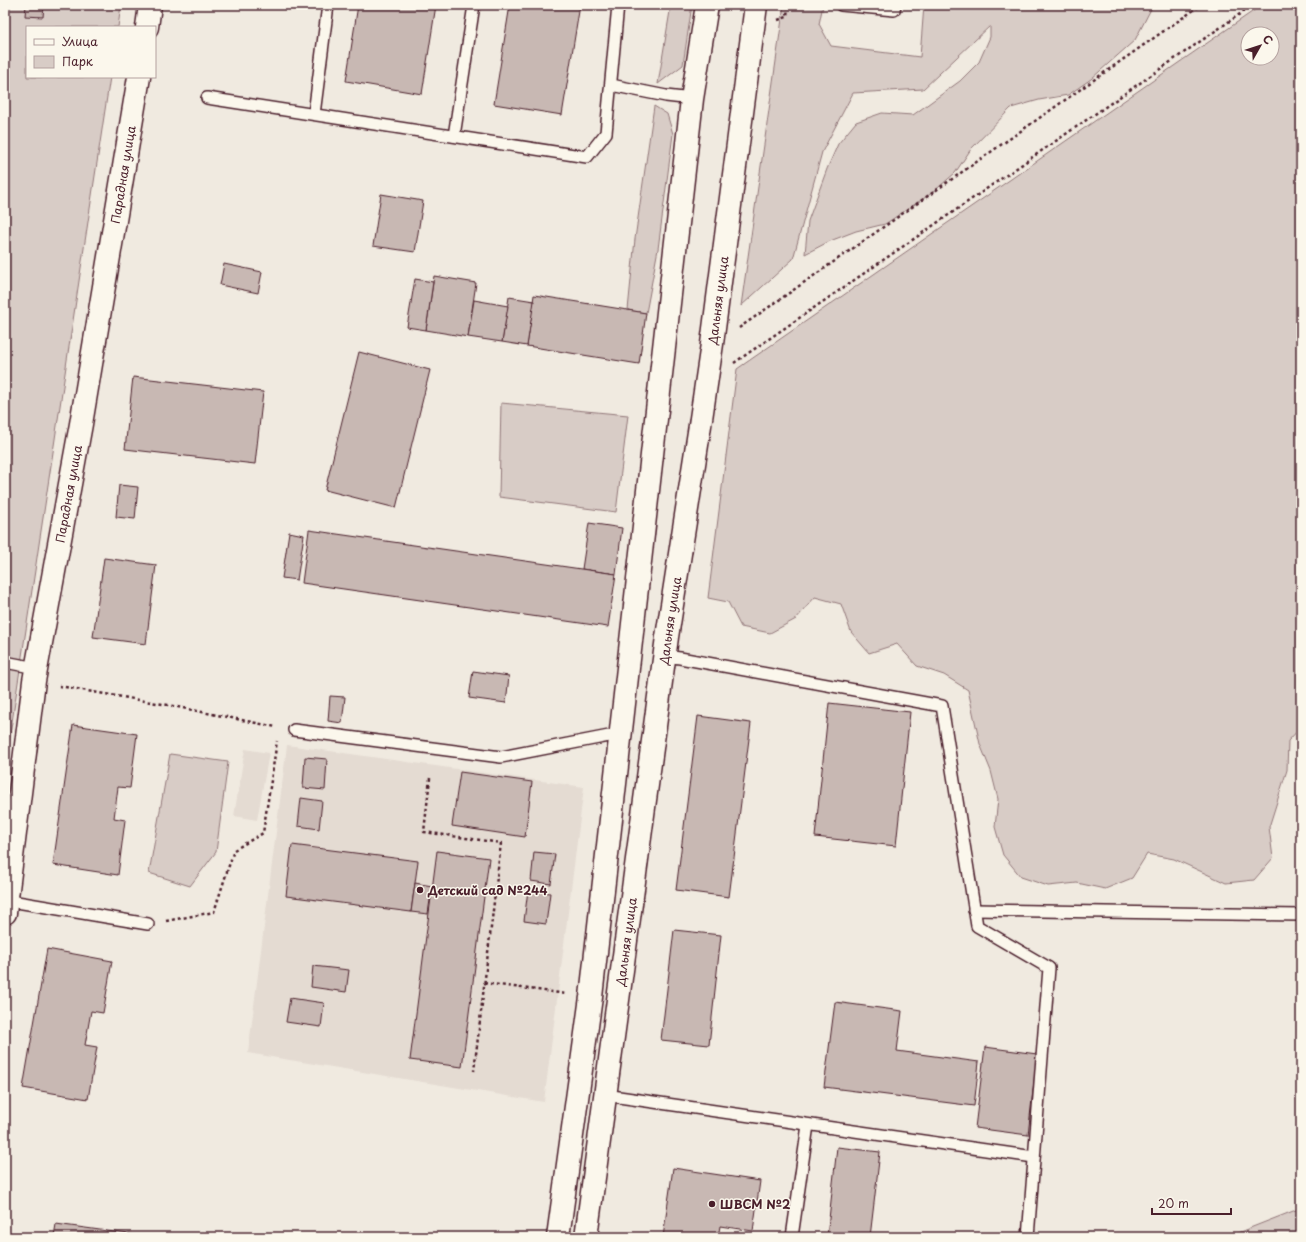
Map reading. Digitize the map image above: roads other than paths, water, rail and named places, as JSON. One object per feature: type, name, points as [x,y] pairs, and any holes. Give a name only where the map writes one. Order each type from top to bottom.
[{"type":"main road","points":[[147,26],[150,5]]},
{"type":"main road","points":[[558,1237],[591,997],[692,99],[707,5]]},
{"type":"main road","name":"Дальняя улица","points":[[586,1237],[664,656],[700,424],[756,5]]},
{"type":"main road","name":"Парадная улица","points":[[6,905],[35,675],[81,424],[139,78]]},
{"type":"lane","points":[[314,114],[328,5]]},
{"type":"lane","points":[[454,136],[474,5]]},
{"type":"lane","points":[[207,98],[587,157],[606,133],[618,5]]},
{"type":"lane","points":[[841,5],[894,10],[895,5]]},
{"type":"lane","points":[[611,85],[666,96],[692,99]]},
{"type":"lane","points":[[664,656],[942,706],[977,926],[1049,968],[1028,1237]]},
{"type":"lane","points":[[5,662],[35,675]]},
{"type":"lane","points":[[294,730],[501,757],[609,736],[620,738]]},
{"type":"lane","points":[[6,905],[148,924]]},
{"type":"lane","points":[[974,910],[1301,915]]},
{"type":"lane","points":[[605,1095],[1034,1157]]},
{"type":"lane","points":[[792,1237],[808,1125]]},
{"type":"place","name":"Детский сад №244","points":[[420,890]]},
{"type":"place","name":"ШВСМ №2","points":[[712,1204]]}]
